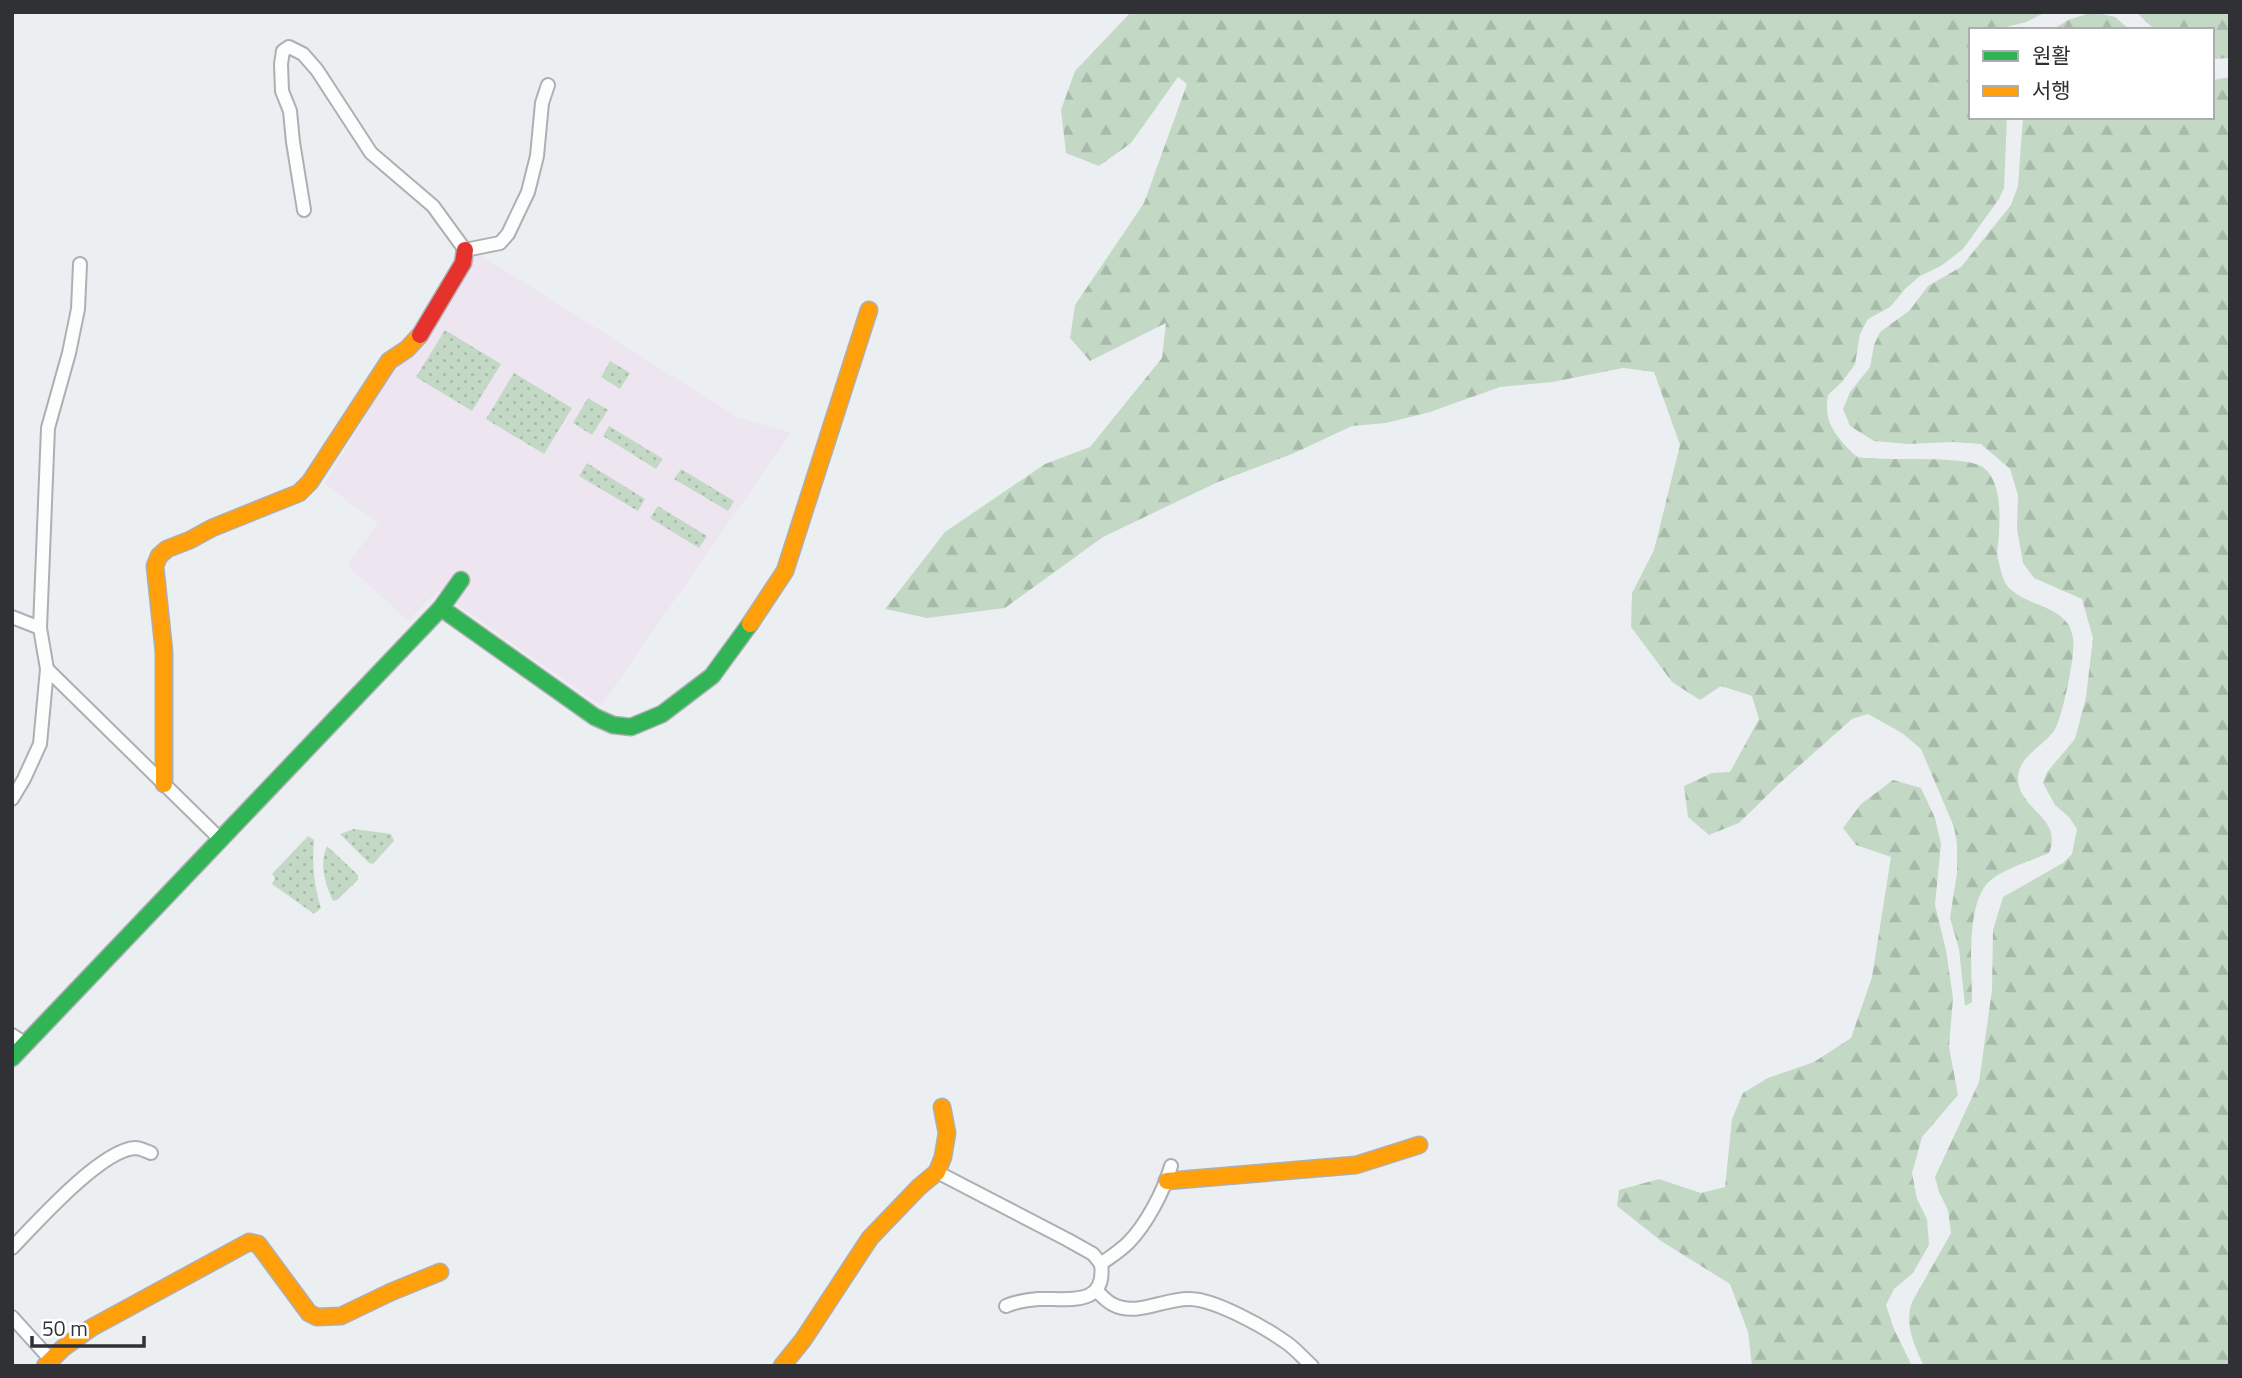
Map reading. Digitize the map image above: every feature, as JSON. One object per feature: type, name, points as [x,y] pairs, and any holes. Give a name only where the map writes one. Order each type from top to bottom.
[{"type":"street","points":[[164,784],[164,652],[155,566],[159,556],[167,549],[212,528],[287,499],[310,482],[389,361],[407,349],[419,336],[463,263],[465,250],[433,206],[371,153],[317,70],[303,54],[289,47],[283,51],[282,91],[290,111],[304,210]]},
{"type":"street","points":[[465,250],[499,243],[509,234],[528,192],[537,156],[542,103],[548,85]]},
{"type":"street","points":[[12,799],[40,744],[47,670],[40,628],[48,428],[78,309],[80,264]]},
{"type":"street","points":[[441,608],[595,717],[612,725],[631,727],[662,714],[712,676],[785,571],[870,310]]},
{"type":"street","points":[[12,1058],[19,1039],[220,839],[441,608],[461,580]]},
{"type":"street","points":[[12,617],[40,628]]},
{"type":"street","points":[[47,670],[220,839]]},
{"type":"street","points":[[782,1366],[803,1340],[870,1238],[937,1172],[947,1133],[942,1107]]},
{"type":"street","points":[[1101,1264],[1128,1243],[1143,1223],[1169,1173],[1356,1165],[1419,1145]]},
{"type":"street","points":[[12,1248],[80,1181],[113,1155],[136,1148],[151,1153]]},
{"type":"street","points":[[937,1172],[1093,1254],[1101,1264],[1101,1282],[1088,1296],[1070,1301],[1022,1300],[1006,1306]]},
{"type":"street","points":[[12,1317],[48,1363],[91,1328],[249,1242],[258,1244],[309,1313],[317,1317],[341,1316],[440,1272]]},
{"type":"street","points":[[1096,1290],[1113,1304],[1125,1308],[1137,1309],[1172,1300],[1208,1302],[1285,1341],[1312,1366]]},
{"type":"shaded area","points":[[477,253],[736,416],[791,433],[601,706],[438,591],[408,621],[347,565],[378,523],[324,484],[396,365],[414,354]]},
{"type":"green space","points":[[1131,12],[2046,12],[2007,28],[1969,28],[1969,119],[2007,119],[2004,188],[1963,249],[1941,266],[1920,276],[1890,307],[1868,319],[1860,334],[1855,364],[1843,381],[1828,395],[1827,401],[1828,418],[1832,428],[1845,446],[1858,457],[1963,461],[1984,468],[1994,481],[1998,498],[1997,556],[2005,581],[2012,591],[2062,617],[2072,635],[2070,671],[2057,724],[2054,731],[2023,763],[2018,776],[2019,788],[2024,797],[2050,830],[2052,840],[2049,853],[1998,875],[1986,885],[1980,896],[1975,909],[1971,941],[1972,1002],[1965,1006],[1959,949],[1950,918],[1957,873],[1954,827],[1921,749],[1902,733],[1868,714],[1852,719],[1739,823],[1709,835],[1688,817],[1684,786],[1712,773],[1730,772],[1759,719],[1752,696],[1721,686],[1700,700],[1672,682],[1631,627],[1632,593],[1654,550],[1680,445],[1654,372],[1623,368],[1552,382],[1500,387],[1430,412],[1386,423],[1352,426],[1292,454],[1218,482],[1103,537],[1005,608],[927,618],[885,609],[945,532],[1045,464],[1090,447],[1162,358],[1166,323],[1090,361],[1070,338],[1075,305],[1144,203],[1187,84],[1178,77],[1131,143],[1099,166],[1066,153],[1061,110],[1075,71]]},
{"type":"green space","points":[[2093,12],[2115,17],[2128,28],[2055,28],[2068,20]]},
{"type":"green space","points":[[2136,12],[2230,12],[2230,58],[2214,59],[2214,28],[2153,28]]},
{"type":"green space","points":[[2230,77],[2230,1366],[1924,1366],[1911,1334],[1910,1310],[1951,1233],[1948,1210],[1935,1177],[1979,1082],[1992,990],[1993,930],[2003,897],[2063,863],[2072,854],[2077,829],[2069,817],[2055,805],[2043,783],[2047,772],[2075,739],[2086,697],[2093,638],[2082,599],[2034,578],[2023,563],[2017,529],[2018,495],[2010,469],[1981,444],[1874,441],[1850,426],[1843,409],[1850,392],[1870,367],[1874,345],[1880,332],[1910,310],[1928,286],[1961,267],[2011,205],[2018,186],[2023,119],[2214,119],[2214,80]]},
{"type":"green space","points":[[445,330],[501,364],[472,411],[416,377]]},
{"type":"green space","points":[[610,361],[630,373],[620,389],[601,377]]},
{"type":"green space","points":[[514,373],[572,408],[544,454],[486,419]]},
{"type":"green space","points":[[588,398],[608,410],[592,435],[573,423]]},
{"type":"green space","points":[[609,426],[663,459],[656,469],[603,436]]},
{"type":"green space","points":[[587,463],[645,499],[638,511],[579,476]]},
{"type":"green space","points":[[681,469],[734,501],[728,511],[674,479]]},
{"type":"green space","points":[[658,506],[707,536],[699,548],[650,518]]},
{"type":"green space","points":[[1893,780],[1921,788],[1935,818],[1941,844],[1935,905],[1946,950],[1953,998],[1949,1047],[1958,1095],[1922,1137],[1912,1173],[1917,1199],[1927,1219],[1929,1245],[1913,1273],[1894,1289],[1886,1305],[1912,1366],[1752,1366],[1748,1332],[1730,1284],[1661,1241],[1617,1206],[1619,1190],[1659,1179],[1701,1193],[1725,1187],[1732,1119],[1743,1093],[1768,1078],[1814,1062],[1851,1038],[1872,977],[1891,857],[1856,845],[1843,828],[1861,804]]},
{"type":"green space","points":[[354,829],[391,834],[394,841],[373,864],[369,863],[340,834]]},
{"type":"green space","points":[[308,836],[314,840],[314,875],[321,908],[314,914],[272,884],[275,878],[272,874]]},
{"type":"green space","points":[[327,846],[358,875],[358,880],[333,901],[324,874],[323,860]]},
{"type":"traffic: fast","points":[[12,1058],[441,608],[461,580]]},
{"type":"traffic: fast","points":[[441,608],[595,717],[613,725],[631,727],[662,714],[712,676],[750,624]]},
{"type":"traffic: slow","points":[[750,624],[785,571],[869,310]]},
{"type":"traffic: slow","points":[[164,784],[164,652],[155,566],[159,556],[167,549],[212,528],[299,493],[310,482],[389,361],[407,349],[420,335]]},
{"type":"traffic: slow","points":[[782,1366],[803,1340],[870,1238],[937,1172],[947,1133],[942,1107]]},
{"type":"traffic: slow","points":[[1167,1181],[1356,1165],[1419,1145]]},
{"type":"traffic: slow","points":[[45,1366],[63,1348],[91,1328],[249,1242],[258,1244],[309,1313],[317,1317],[341,1316],[440,1272]]},
{"type":"traffic: jam","points":[[420,335],[463,263],[465,250]]}]
